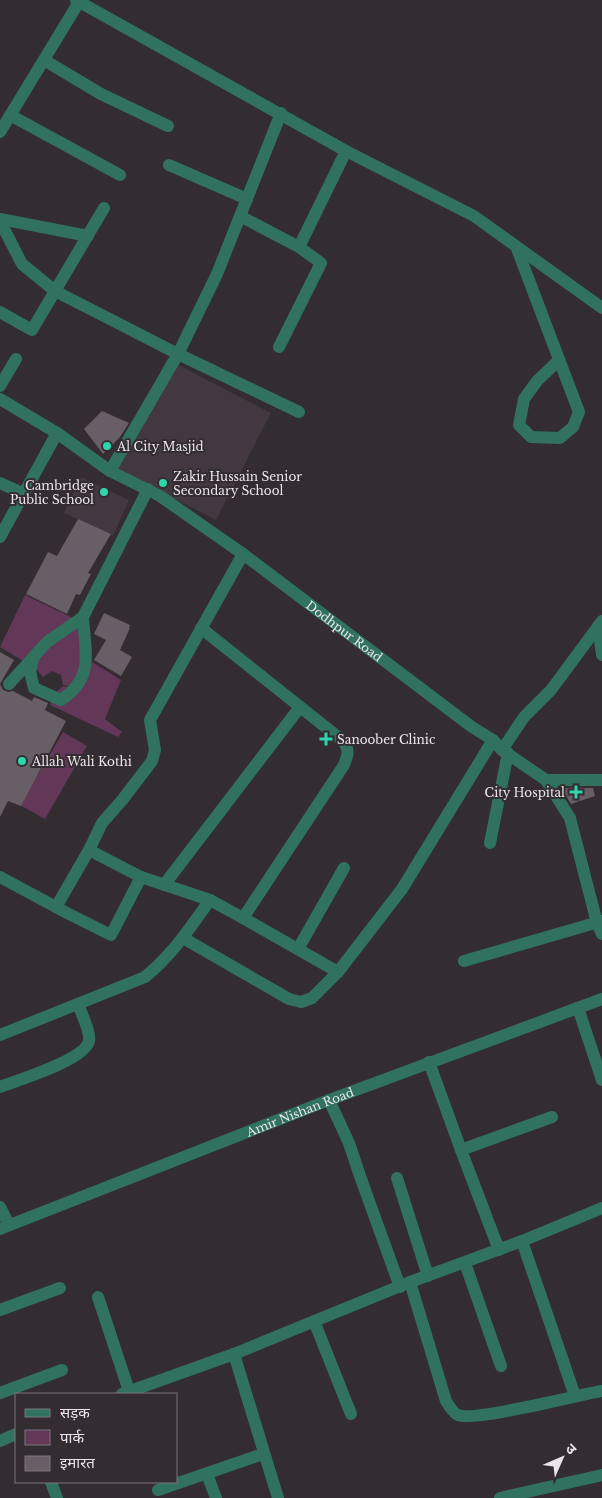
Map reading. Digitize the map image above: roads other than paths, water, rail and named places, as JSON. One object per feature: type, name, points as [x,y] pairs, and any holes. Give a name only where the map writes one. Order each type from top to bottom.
[{"type":"street","points":[[0,132],[78,1],[346,151],[474,216],[602,308]]},
{"type":"street","points":[[44,60],[102,94],[168,126]]},
{"type":"street","points":[[110,470],[178,354],[218,274],[281,114]]},
{"type":"street","points":[[10,115],[120,175]]},
{"type":"street","points":[[300,247],[346,151]]},
{"type":"street","points":[[169,165],[247,199]]},
{"type":"street","points":[[0,312],[32,330],[104,208]]},
{"type":"street","points":[[240,216],[300,247],[321,263],[279,347]]},
{"type":"street","points":[[0,220],[88,236]]},
{"type":"street","points":[[0,220],[22,264],[55,291],[178,354],[300,412]]},
{"type":"street","points":[[516,246],[579,412],[573,427],[560,438],[531,437],[519,425],[524,399],[537,381],[559,360]]},
{"type":"street","points":[[0,386],[16,359]]},
{"type":"street","name":"Dodhpur Road","points":[[0,399],[57,433],[110,470],[148,489],[243,554],[472,727],[493,740],[505,751],[546,780],[570,818],[600,926]]},
{"type":"street","points":[[0,537],[57,433]]},
{"type":"street","points":[[0,483],[24,494]]},
{"type":"street","points":[[9,684],[46,642],[83,617],[148,489]]},
{"type":"street","points":[[56,907],[89,850],[102,823],[123,799],[152,760],[155,750],[150,720],[243,554]]},
{"type":"street","points":[[33,657],[30,672],[34,688],[61,700],[68,695],[79,684],[84,675],[86,665],[83,617]]},
{"type":"street","points":[[600,624],[602,655]]},
{"type":"street","points":[[490,844],[505,751],[524,717],[551,690],[600,624]]},
{"type":"street","points":[[201,628],[343,741],[347,747],[348,754],[344,765],[243,918]]},
{"type":"street","points":[[164,885],[300,708]]},
{"type":"street","points":[[183,938],[289,1000],[301,1002],[312,998],[338,972],[402,889],[493,740]]},
{"type":"street","points":[[546,780],[602,780]]},
{"type":"street","points":[[89,850],[141,877],[210,900],[338,972]]},
{"type":"street","points":[[298,949],[344,868]]},
{"type":"street","points":[[0,877],[111,935],[141,877]]},
{"type":"street","points":[[0,1035],[145,977],[162,963],[183,938],[210,900]]},
{"type":"street","points":[[464,961],[600,926]]},
{"type":"street","name":"Amir Nishan Road","points":[[5,1227],[329,1100],[602,998]]},
{"type":"street","points":[[0,1087],[71,1060],[82,1052],[89,1042],[89,1034],[78,1004]]},
{"type":"street","points":[[578,1008],[602,1080]]},
{"type":"street","points":[[429,1062],[499,1250]]},
{"type":"street","points":[[329,1100],[349,1143],[360,1176],[405,1285],[446,1401],[457,1415],[466,1417],[490,1414],[602,1391]]},
{"type":"street","points":[[462,1150],[552,1117]]},
{"type":"street","points":[[397,1178],[428,1276]]},
{"type":"street","points":[[0,1207],[5,1227]]},
{"type":"street","points":[[98,1297],[127,1393],[234,1354],[602,1208]]},
{"type":"street","points":[[522,1241],[575,1396]]},
{"type":"street","points":[[465,1263],[501,1366]]},
{"type":"street","points":[[0,1310],[60,1288]]},
{"type":"street","points":[[314,1321],[351,1414]]},
{"type":"street","points":[[234,1354],[278,1498]]},
{"type":"street","points":[[0,1393],[62,1370]]},
{"type":"street","points":[[0,1440],[15,1434]]},
{"type":"street","points":[[158,1490],[263,1454]]},
{"type":"street","points":[[206,1474],[216,1498]]},
{"type":"street","points":[[500,1498],[602,1475]]},
{"type":"street","points":[[50,1483],[57,1498]]},
{"type":"place","name":"Al City Masjid","points":[[107,446]]},
{"type":"place","name":"Zakir Hussain Senior Secondary School","points":[[163,483]]},
{"type":"place","name":"Cambridge Public School","points":[[104,492]]},
{"type":"place","name":"Sanoober Clinic","points":[[326,739]]},
{"type":"place","name":"Allah Wali Kothi","points":[[22,761]]},
{"type":"place","name":"City Hospital","points":[[576,792]]}]
